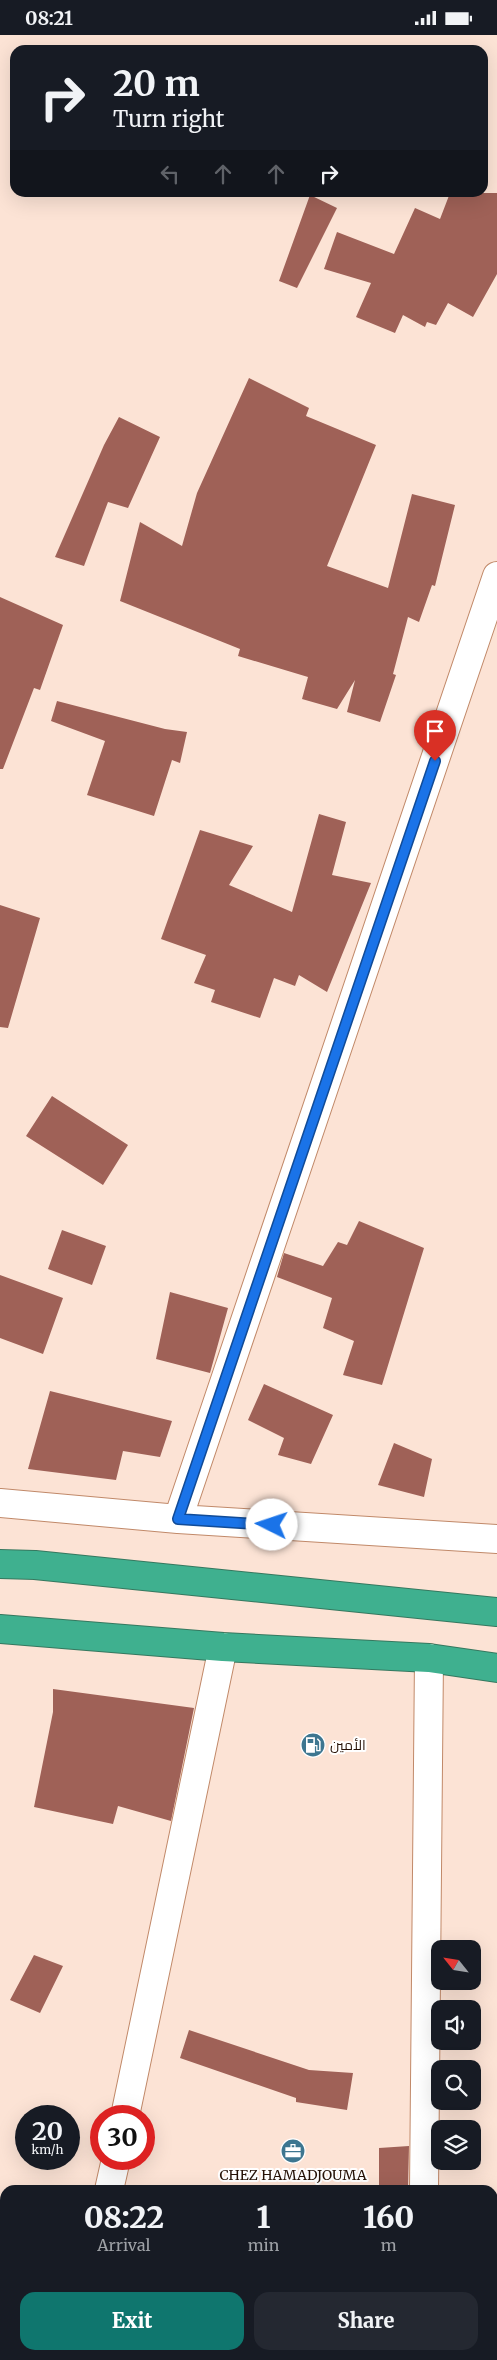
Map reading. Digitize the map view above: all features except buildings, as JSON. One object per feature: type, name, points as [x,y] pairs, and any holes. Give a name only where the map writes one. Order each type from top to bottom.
[{"type":"highway","points":[[0,1564],[35,1565],[497,1612]]},
{"type":"highway","points":[[0,1629],[223,1647],[429,1659],[497,1668]]},
{"type":"street","points":[[178,1519],[497,576]]},
{"type":"street","points":[[0,1503],[178,1519],[497,1539]]},
{"type":"street","points":[[127,2105],[223,1647]]},
{"type":"street","points":[[424,2185],[429,1659]]},
{"type":"street","points":[[110,2185],[114,2170]]},
{"type":"place","name":"الأمين","points":[[313,1745]]},
{"type":"place","name":"CHEZ HAMADJOUMA","points":[[293,2151]]},
{"type":"route","points":[[272,1525],[178,1519],[435,761]]}]
